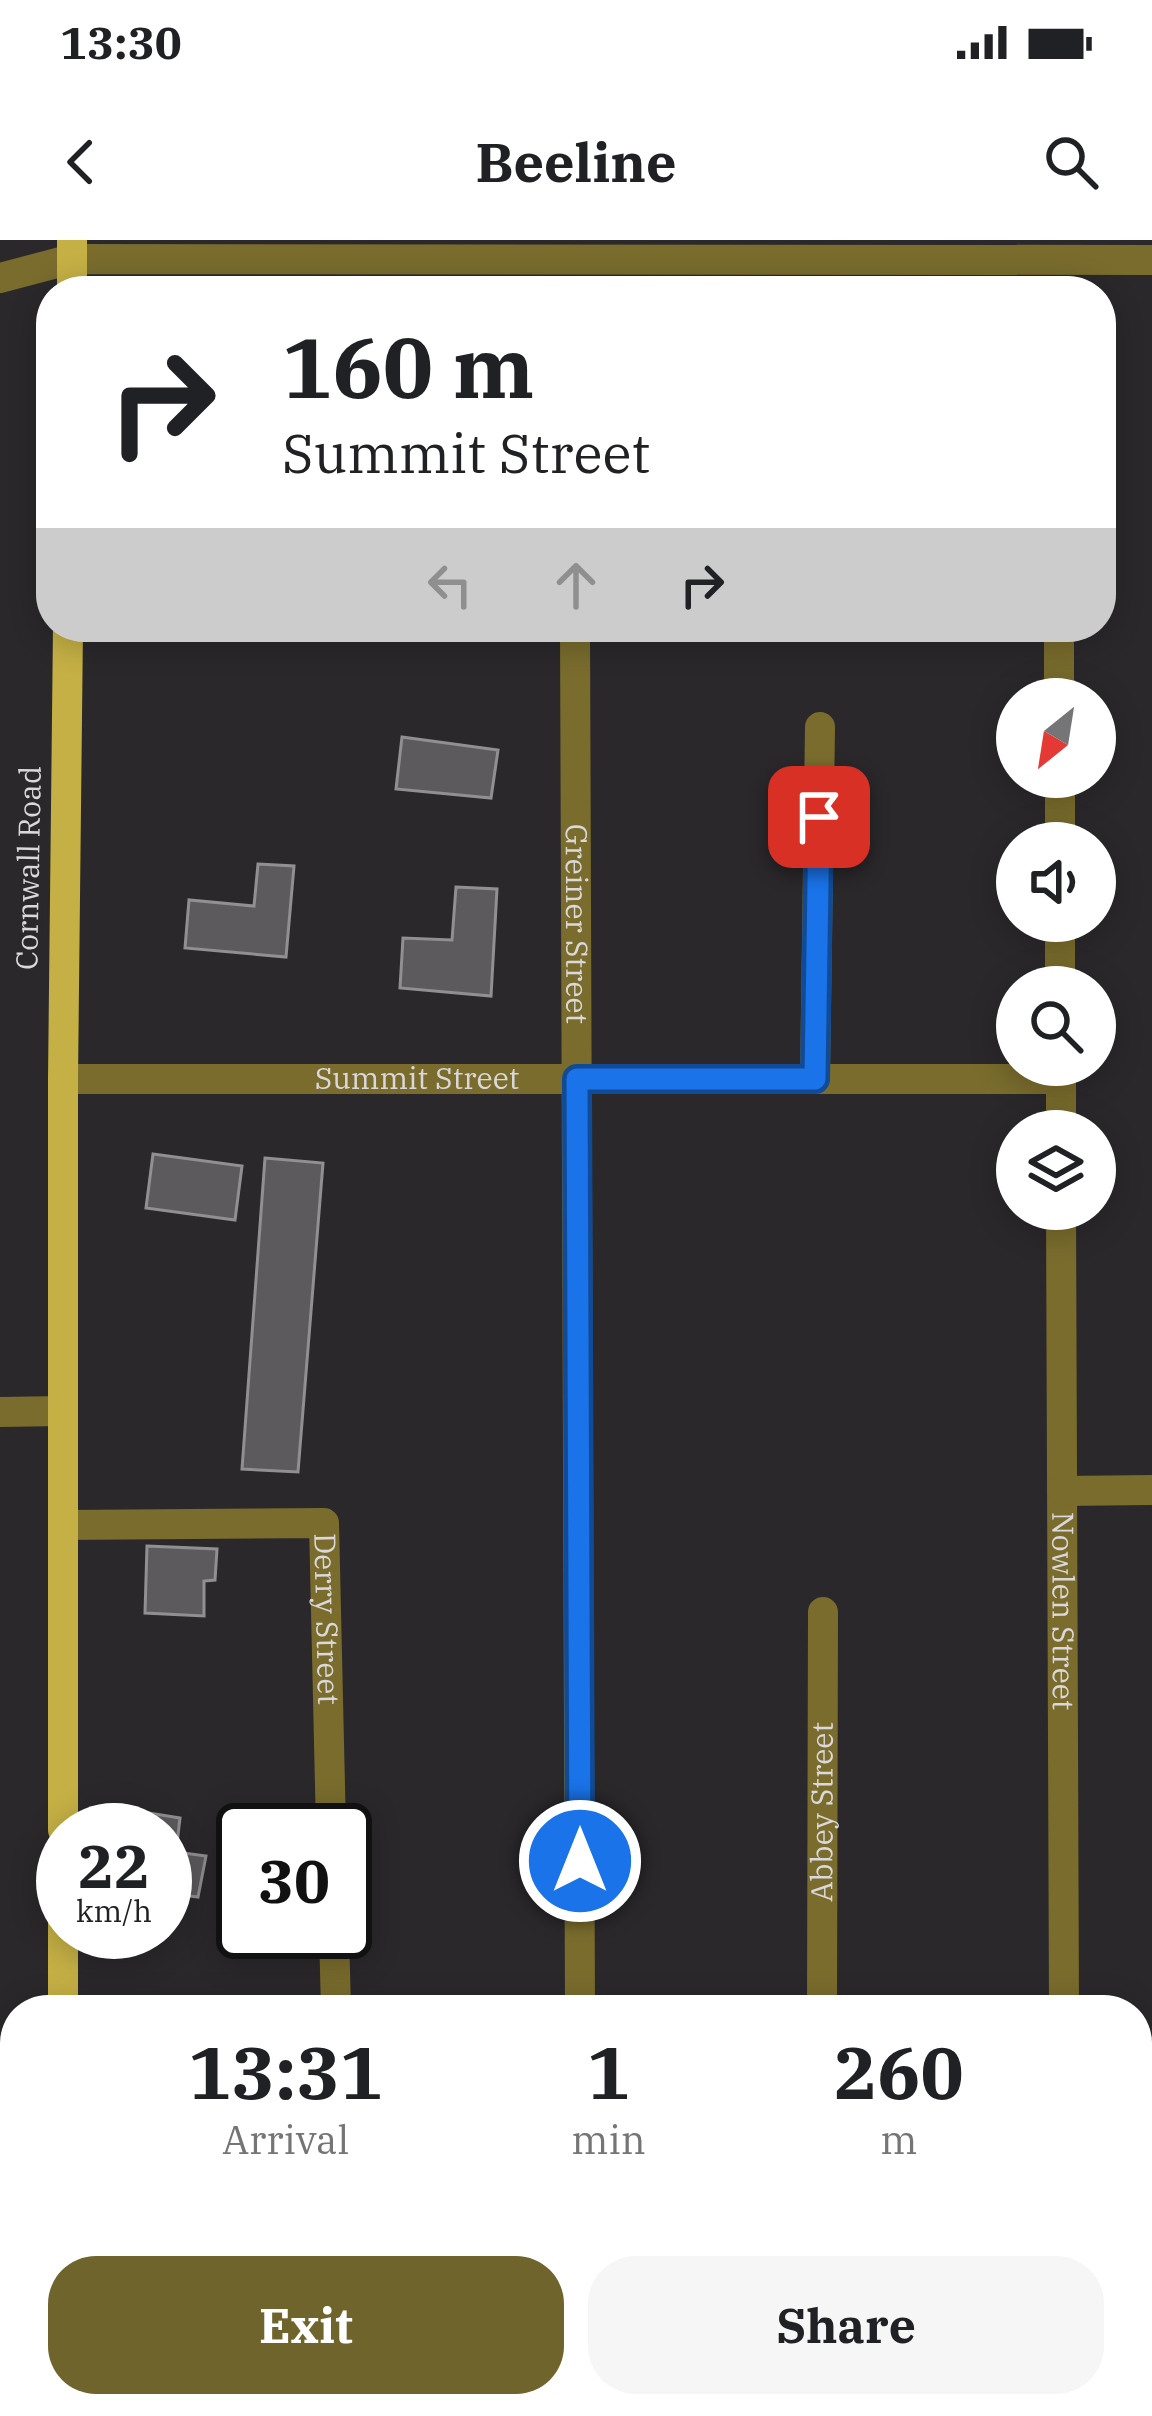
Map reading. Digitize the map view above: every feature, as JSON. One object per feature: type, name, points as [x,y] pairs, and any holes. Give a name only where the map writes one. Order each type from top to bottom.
[{"type":"main road","name":"Cornwall Road","points":[[63,1803],[68,642]]},
{"type":"main road","points":[[62,1959],[62,1995]]},
{"type":"street","points":[[0,278],[72,249],[573,250],[1058,264],[1152,260]]},
{"type":"street","name":"Greiner Street","points":[[575,642],[580,1995]]},
{"type":"street","points":[[1059,642],[1059,678]]},
{"type":"street","points":[[815,1079],[820,728]]},
{"type":"street","name":"Summit Street","points":[[63,1079],[815,1079],[996,1074]]},
{"type":"street","name":"Nowlen Street","points":[[1061,1230],[1064,1995]]},
{"type":"street","points":[[0,1412],[62,1411]]},
{"type":"street","points":[[1062,1491],[1152,1490]]},
{"type":"street","name":"Derry Street","points":[[63,1526],[324,1523],[330,1803]]},
{"type":"street","name":"Abbey Street","points":[[822,1995],[823,1612]]},
{"type":"street","points":[[335,1959],[336,1995]]},
{"type":"building","points":[[402,737],[498,750],[491,798],[396,789]]},
{"type":"building","points":[[258,864],[294,866],[286,957],[185,948],[189,900],[254,906]]},
{"type":"building","points":[[456,887],[497,889],[491,996],[400,988],[403,938],[452,940]]},
{"type":"building","points":[[153,1154],[242,1166],[235,1220],[146,1208]]},
{"type":"building","points":[[265,1158],[323,1163],[298,1472],[242,1469]]},
{"type":"building","points":[[147,1546],[217,1549],[215,1580],[204,1581],[204,1616],[145,1613]]},
{"type":"building","points":[[192,1854],[206,1856],[198,1897],[192,1896]]},
{"type":"route","points":[[580,1861],[577,1079],[815,1079],[819,817]]}]
